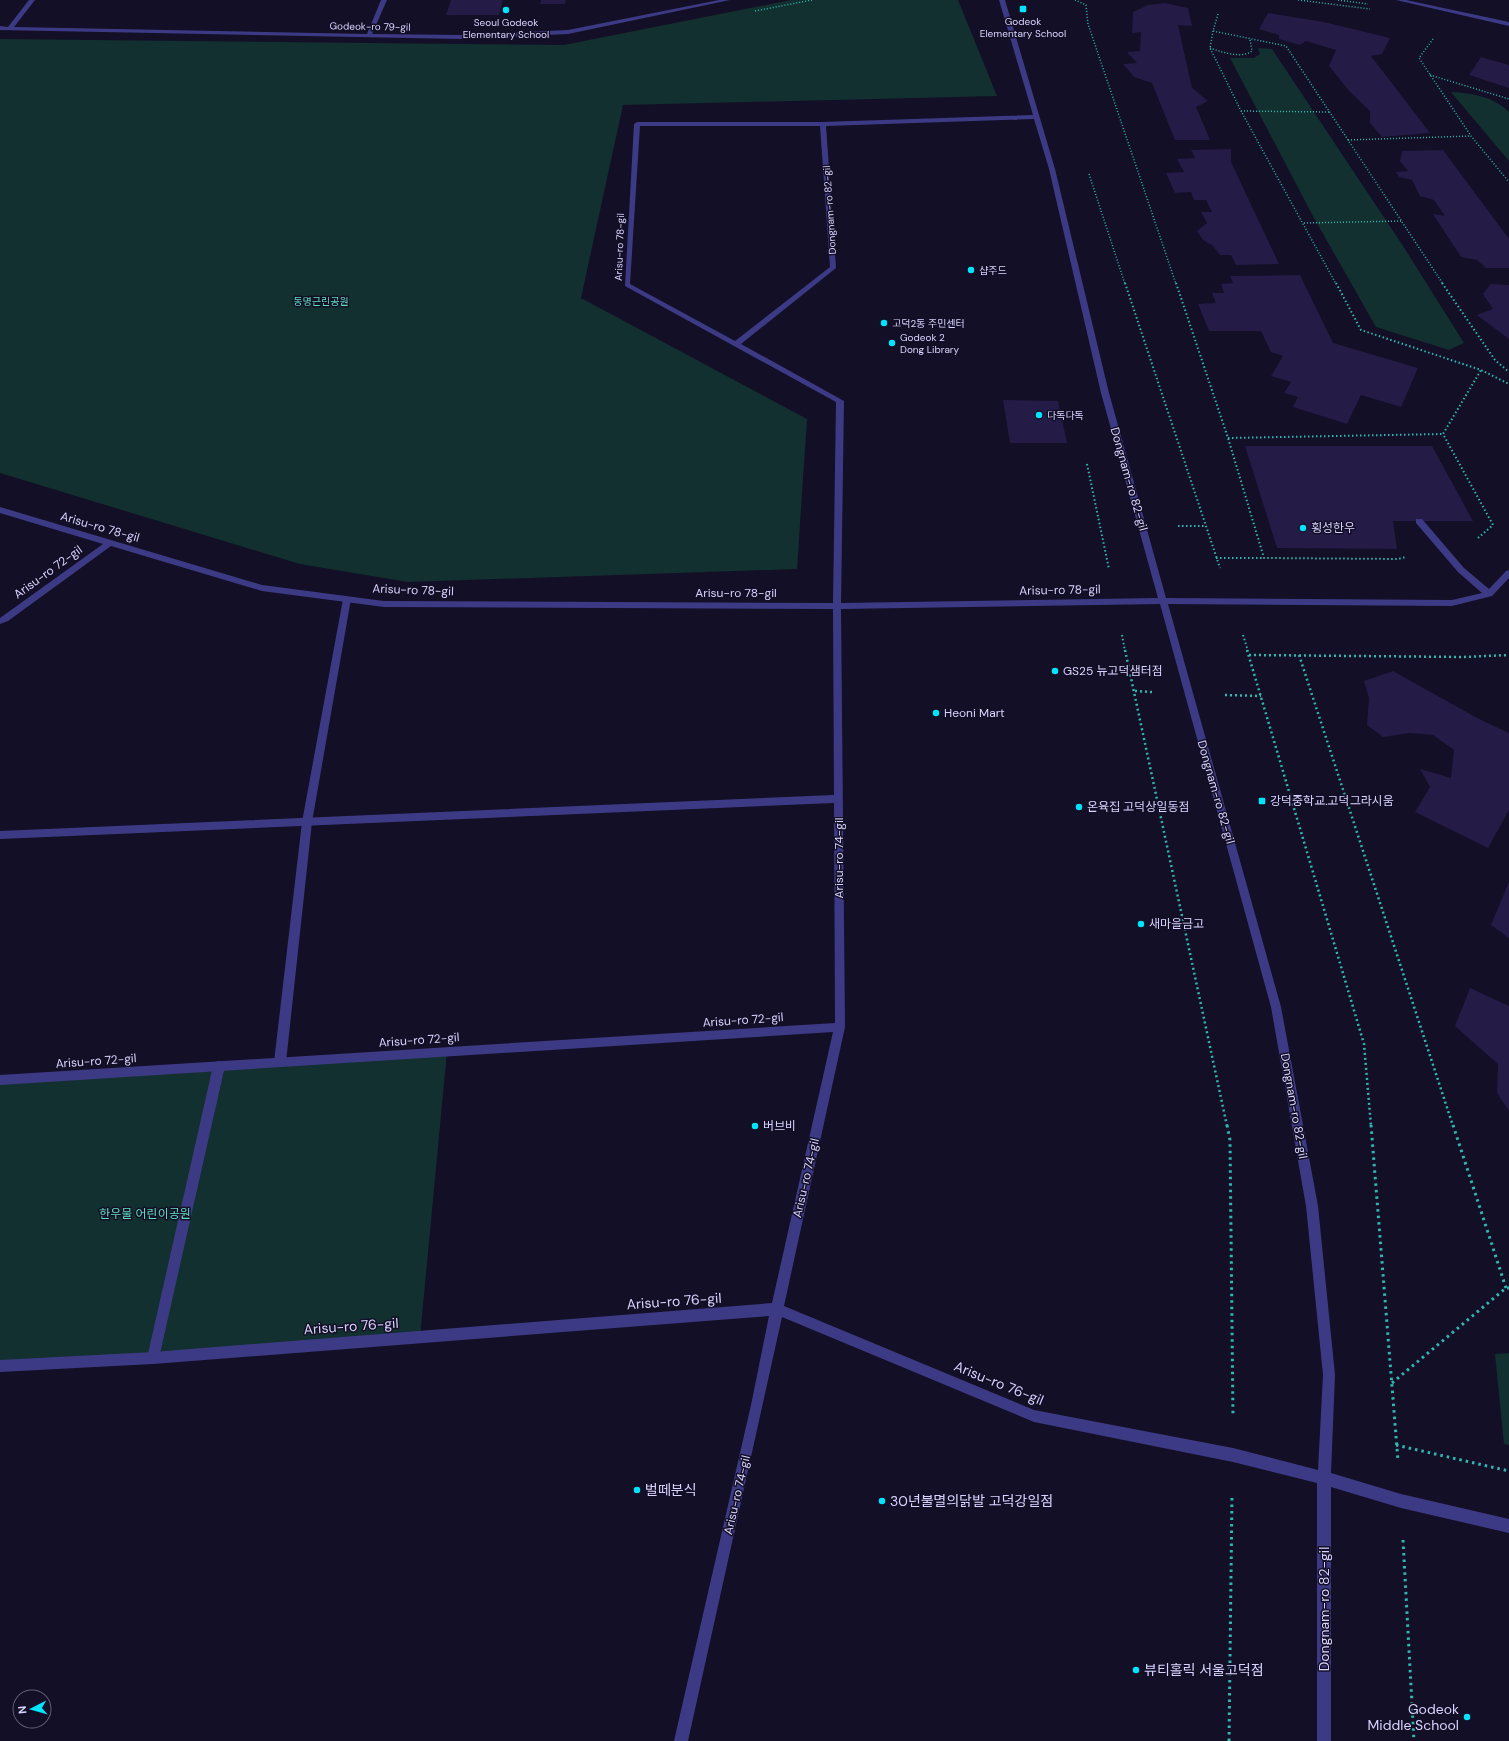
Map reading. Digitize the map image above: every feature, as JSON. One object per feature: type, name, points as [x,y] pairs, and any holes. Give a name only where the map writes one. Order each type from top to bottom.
[{"type":"street","points":[[10,28],[32,0]]},
{"type":"street","points":[[369,34],[384,0]]},
{"type":"street","name":"Godeok-ro 79-gil","points":[[0,28],[369,34],[460,37],[568,32],[727,0]]},
{"type":"street","name":"Dongnam-ro 82-gil","points":[[1002,0],[1052,169],[1105,392],[1276,1007],[1312,1206],[1329,1375],[1324,1478],[1324,1741]]},
{"type":"street","points":[[1399,0],[1509,24]]},
{"type":"street","points":[[823,124],[1036,117]]},
{"type":"street","name":"Arisu-ro 78-gil","points":[[823,124],[637,124],[627,285],[840,401],[837,606]]},
{"type":"street","name":"Dongnam-ro 82-gil","points":[[736,344],[833,268],[823,124]]},
{"type":"street","name":"Arisu-ro 78-gil","points":[[0,510],[262,588],[384,604],[837,606],[1163,600],[1452,603],[1489,594]]},
{"type":"street","points":[[1419,521],[1461,570],[1489,594],[1509,573]]},
{"type":"street","name":"Arisu-ro 72-gil","points":[[0,621],[5,619],[111,542]]},
{"type":"street","points":[[280,1062],[307,822],[347,599]]},
{"type":"street","name":"Arisu-ro 74-gil","points":[[681,1741],[757,1406],[777,1309],[840,1027],[837,606]]},
{"type":"street","points":[[0,835],[838,799]]},
{"type":"street","name":"Arisu-ro 72-gil","points":[[0,1080],[840,1027]]},
{"type":"street","points":[[153,1358],[219,1066]]},
{"type":"street","name":"Arisu-ro 76-gil","points":[[0,1366],[153,1358],[777,1309],[1034,1416],[1233,1455],[1324,1478]]},
{"type":"street","points":[[1324,1478],[1401,1501],[1509,1526]]},
{"type":"path","points":[[1074,0],[1086,5],[1088,24],[1228,438],[1264,558]]},
{"type":"path","points":[[1218,14],[1210,48],[1241,111],[1304,223],[1361,330],[1481,370],[1509,384]]},
{"type":"path","points":[[1213,31],[1286,46],[1401,221],[1495,360],[1509,372]]},
{"type":"path","points":[[1436,35],[1419,58],[1470,136],[1509,182]]},
{"type":"path","points":[[1210,48],[1223,53],[1248,54],[1252,51],[1250,39]]},
{"type":"path","points":[[1430,75],[1509,99]]},
{"type":"path","points":[[1241,111],[1277,110],[1291,113],[1329,112]]},
{"type":"path","points":[[1348,140],[1470,136]]},
{"type":"path","points":[[1088,170],[1216,558],[1398,560],[1476,540],[1493,525],[1443,434]]},
{"type":"path","points":[[1304,223],[1401,221]]},
{"type":"path","points":[[1443,434],[1481,370]]},
{"type":"path","points":[[1228,438],[1443,434]]},
{"type":"path","points":[[1086,458],[1230,1140],[1233,1455],[1229,1741]]},
{"type":"path","points":[[1414,1741],[1401,1501],[1364,1044],[1249,655],[1463,657],[1509,655]]},
{"type":"path","points":[[1298,655],[1508,1288],[1392,1383]]},
{"type":"path","points":[[1396,1445],[1509,1471]]},
{"type":"green space","name":"동명근린공원","points":[[791,0],[958,0],[997,96],[623,105],[581,298],[807,419],[797,569],[408,582],[300,564],[0,473],[0,39],[564,45]]},
{"type":"green space","points":[[1258,48],[1272,49],[1405,249],[1464,343],[1449,350],[1376,327],[1314,218],[1230,58],[1254,58],[1260,54]]},
{"type":"green space","points":[[1451,92],[1467,93],[1490,99],[1509,112],[1509,161]]},
{"type":"green space","name":"한우물 어린이공원","points":[[447,1052],[420,1337],[0,1366],[0,1080]]},
{"type":"green space","points":[[1509,1353],[1509,1445],[1504,1444],[1495,1354]]},
{"type":"building","points":[[451,0],[503,0],[499,15],[446,15]]},
{"type":"building","points":[[541,0],[566,0],[565,4],[540,4]]},
{"type":"building","points":[[1165,3],[1188,8],[1192,26],[1178,25],[1192,88],[1208,101],[1196,107],[1210,140],[1175,140],[1152,83],[1134,77],[1123,64],[1137,63],[1127,52],[1140,51],[1141,32],[1132,33],[1133,12],[1148,5]]},
{"type":"building","points":[[1268,13],[1324,22],[1390,38],[1382,54],[1371,56],[1430,133],[1382,137],[1370,123],[1370,111],[1350,92],[1329,66],[1336,50],[1306,41],[1300,45],[1279,39],[1279,35],[1259,29]]},
{"type":"building","points":[[1481,57],[1509,65],[1509,88],[1469,75]]},
{"type":"building","points":[[1231,149],[1231,162],[1279,264],[1236,265],[1231,255],[1220,255],[1213,246],[1203,240],[1197,231],[1207,223],[1201,212],[1212,212],[1206,200],[1194,200],[1191,192],[1175,193],[1166,173],[1184,172],[1177,159],[1195,158],[1191,150]]},
{"type":"building","points":[[1443,150],[1509,239],[1509,268],[1486,268],[1477,260],[1461,257],[1433,214],[1445,216],[1434,200],[1420,196],[1412,180],[1399,177],[1396,172],[1408,171],[1400,161],[1402,151]]},
{"type":"building","points":[[1300,275],[1333,343],[1418,368],[1401,407],[1361,395],[1347,424],[1293,407],[1298,397],[1284,393],[1291,382],[1271,376],[1283,356],[1271,352],[1261,331],[1209,331],[1198,304],[1216,303],[1212,293],[1224,293],[1221,284],[1233,283],[1230,276]]},
{"type":"building","points":[[1491,284],[1509,285],[1509,339],[1477,315],[1493,309],[1483,294]]},
{"type":"building","points":[[1003,400],[1058,401],[1067,443],[1010,443]]},
{"type":"building","points":[[1245,446],[1432,446],[1473,521],[1393,521],[1397,549],[1277,548]]},
{"type":"building","points":[[1393,671],[1479,719],[1509,733],[1509,810],[1488,848],[1415,812],[1430,787],[1420,769],[1451,778],[1454,750],[1433,735],[1410,733],[1383,737],[1367,725],[1369,698],[1364,681]]},
{"type":"building","points":[[1509,882],[1509,938],[1491,925]]},
{"type":"building","points":[[1470,988],[1509,1006],[1509,1111],[1497,1093],[1498,1064],[1455,1026]]},
{"type":"place","name":"Godeok Elementary School","points":[[1023,9]]},
{"type":"place","name":"Seoul Godeok Elementary School","points":[[506,10]]},
{"type":"place","name":"샵주드","points":[[971,270]]},
{"type":"place","name":"고덕2동 주민센터","points":[[884,323]]},
{"type":"place","name":"Godeok 2 Dong Library","points":[[892,343]]},
{"type":"place","name":"다독다독","points":[[1039,415]]},
{"type":"place","name":"횡성한우","points":[[1303,528]]},
{"type":"place","name":"GS25 뉴고덕샘터점","points":[[1055,671]]},
{"type":"place","name":"Heoni Mart","points":[[936,713]]},
{"type":"place","name":"강덕중학교.고덕그라시움","points":[[1262,801]]},
{"type":"place","name":"온육집 고덕상일동점","points":[[1079,807]]},
{"type":"place","name":"새마을금고","points":[[1141,924]]},
{"type":"place","name":"버브비","points":[[755,1126]]},
{"type":"place","name":"벌떼분식","points":[[637,1490]]},
{"type":"place","name":"30년불멸의닭발 고덕강일점","points":[[882,1501]]},
{"type":"place","name":"뷰티홀릭 서울고덕점","points":[[1136,1670]]},
{"type":"place","name":"Godeok Middle School","points":[[1467,1717]]}]
